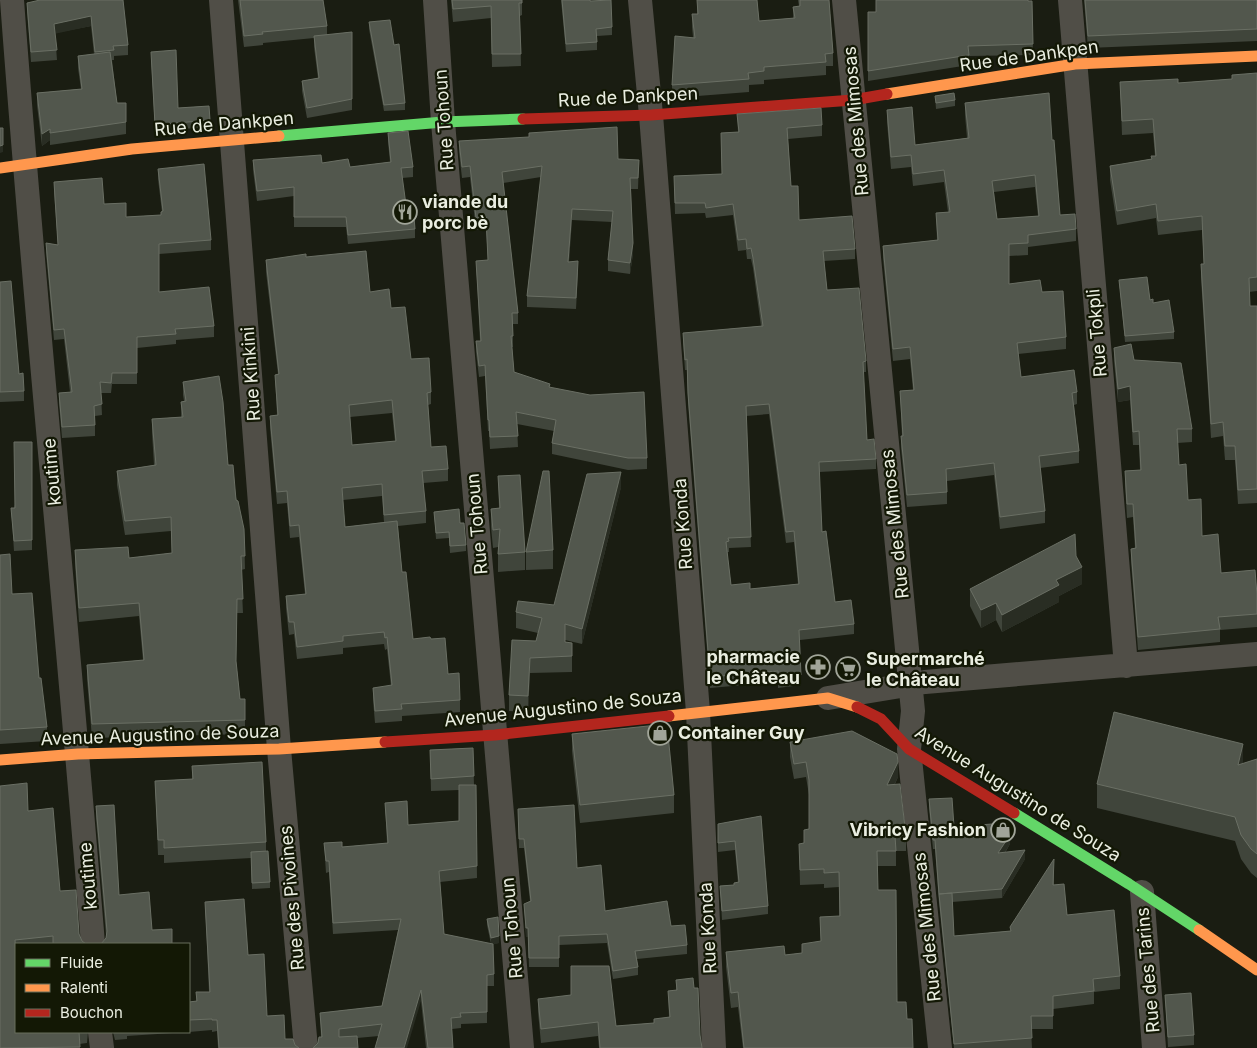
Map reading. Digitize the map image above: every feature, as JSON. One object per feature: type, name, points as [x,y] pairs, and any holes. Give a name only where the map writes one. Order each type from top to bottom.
[{"type":"main road","name":"Rue de Dankpen","points":[[0,168],[132,149],[444,122],[651,115],[853,100],[1075,64],[1257,56]]},
{"type":"main road","name":"Avenue Augustino de Souza","points":[[0,760],[78,754],[279,748],[495,736],[828,698],[851,704],[881,719],[909,749],[1142,892],[1203,931],[1257,970]]},
{"type":"street","name":"koutime","points":[[12,0],[24,164],[78,754],[93,943]]},
{"type":"street","name":"Rue Kinkini","points":[[221,0],[279,748]]},
{"type":"street","name":"Rue Tohoun","points":[[435,0],[522,1048]]},
{"type":"street","name":"Rue Konda","points":[[640,0],[651,115],[698,712],[714,1048]]},
{"type":"street","name":"Rue des Mimosas","points":[[844,0],[913,712],[909,749],[940,1048]]},
{"type":"street","name":"Rue Tokpli","points":[[1070,0],[1126,666]]},
{"type":"street","points":[[828,698],[910,683],[1257,654]]},
{"type":"street","name":"Rue des Pivoines","points":[[279,748],[306,1048]]},
{"type":"street","name":"Rue des Tarins","points":[[1142,892],[1154,1048]]},
{"type":"street","points":[[100,1033],[102,1048]]},
{"type":"building","points":[[40,0],[123,0],[128,45],[113,46],[114,50],[95,52],[91,16],[54,24],[57,50],[31,52],[27,3]]},
{"type":"building","points":[[240,0],[323,0],[327,26],[262,32],[263,34],[244,36]]},
{"type":"building","points":[[452,0],[522,0],[522,3],[519,3],[521,54],[492,54],[491,6],[453,9]]},
{"type":"building","points":[[562,0],[611,0],[612,27],[596,29],[597,42],[566,44]]},
{"type":"building","points":[[697,0],[757,0],[759,21],[795,18],[793,7],[800,6],[800,0],[829,0],[833,53],[825,54],[826,62],[764,67],[764,71],[748,73],[749,79],[672,85],[675,36],[695,38],[692,14],[698,14]]},
{"type":"building","points":[[876,0],[1032,1],[1033,44],[968,46],[969,55],[868,71],[868,12],[876,12]]},
{"type":"building","points":[[1085,0],[1257,0],[1257,29],[1088,36]]},
{"type":"building","points":[[390,20],[394,45],[399,44],[405,103],[384,105],[369,22]]},
{"type":"building","points":[[352,32],[352,99],[307,108],[302,81],[319,78],[314,36]]},
{"type":"building","points":[[176,50],[178,108],[209,106],[210,120],[155,125],[151,52]]},
{"type":"building","points":[[110,52],[117,103],[126,103],[126,122],[50,133],[50,129],[42,134],[37,93],[82,89],[78,56]]},
{"type":"building","points":[[1257,73],[1257,277],[1249,278],[1250,306],[1257,306],[1257,489],[1238,490],[1235,446],[1225,446],[1223,422],[1211,424],[1201,264],[1204,264],[1202,216],[1158,221],[1156,204],[1117,211],[1110,166],[1152,159],[1151,156],[1156,156],[1153,119],[1122,121],[1120,82],[1178,79],[1178,83],[1232,79],[1232,75]]},
{"type":"building","points":[[954,93],[955,100],[936,103],[935,96]]},
{"type":"building","points":[[1049,93],[1060,215],[1075,214],[1076,229],[1028,235],[1028,243],[1009,244],[1009,284],[1040,280],[1042,292],[1063,291],[1066,337],[1017,343],[1021,377],[1074,370],[1077,392],[1072,393],[1079,451],[1039,456],[1045,511],[1000,517],[994,463],[946,469],[947,492],[907,495],[901,436],[903,436],[900,391],[914,390],[910,347],[893,349],[883,246],[938,240],[936,213],[950,212],[944,170],[913,174],[911,155],[891,157],[887,110],[912,107],[915,145],[969,138],[965,103]],"holes":[[[1035,175],[1039,216],[997,219],[992,181]]]},
{"type":"building","points":[[821,108],[822,125],[787,128],[791,186],[798,186],[799,220],[852,216],[855,249],[823,251],[827,290],[859,288],[866,361],[863,362],[867,440],[874,439],[876,459],[819,462],[822,532],[826,531],[835,602],[851,600],[854,624],[799,630],[801,675],[778,677],[778,671],[710,677],[687,359],[685,360],[683,333],[763,326],[751,248],[747,249],[746,239],[738,240],[733,204],[706,208],[705,203],[675,203],[674,176],[722,174],[721,133],[739,132],[737,114]],"holes":[[[769,404],[786,532],[794,531],[799,584],[750,589],[750,583],[731,585],[726,542],[729,541],[728,538],[751,537],[746,406]]]},
{"type":"building","points":[[617,127],[618,159],[639,160],[638,178],[630,178],[633,243],[630,263],[608,260],[613,211],[572,209],[568,262],[578,261],[576,298],[527,296],[542,166],[502,172],[518,313],[512,313],[513,336],[511,336],[514,372],[550,384],[549,387],[590,395],[644,392],[647,458],[628,458],[552,443],[556,420],[516,412],[518,436],[490,437],[485,365],[479,366],[476,341],[481,341],[476,261],[488,260],[486,217],[476,218],[470,166],[462,167],[459,141],[529,137],[529,133]]},
{"type":"building","points":[[0,128],[3,128],[3,145],[0,146]]},
{"type":"building","points":[[408,131],[413,167],[401,168],[406,205],[413,205],[415,229],[348,235],[346,217],[294,217],[294,187],[257,191],[253,160],[321,155],[322,163],[348,159],[350,167],[391,162],[388,133]]},
{"type":"building","points":[[204,164],[211,240],[159,244],[159,292],[209,287],[214,326],[175,329],[176,334],[137,337],[137,373],[112,373],[111,383],[100,382],[102,404],[94,406],[95,425],[62,427],[59,393],[72,392],[64,329],[54,330],[46,243],[58,245],[54,182],[102,178],[104,204],[126,203],[126,217],[161,215],[163,211],[158,169]]},
{"type":"building","points":[[366,251],[370,292],[389,289],[391,308],[405,307],[411,359],[429,358],[431,392],[427,393],[431,447],[446,446],[448,469],[422,471],[426,511],[384,515],[382,484],[342,488],[345,527],[397,521],[402,572],[406,572],[413,639],[445,638],[448,674],[459,673],[460,700],[401,704],[402,709],[375,711],[373,688],[392,685],[387,637],[385,638],[384,632],[343,636],[343,641],[297,647],[294,622],[289,622],[286,596],[306,594],[299,525],[290,526],[287,491],[277,492],[270,416],[278,415],[275,375],[279,374],[266,260],[306,254],[306,257]],"holes":[[[392,400],[396,441],[352,445],[349,405]]]},
{"type":"building","points":[[1147,277],[1150,300],[1153,299],[1153,303],[1169,300],[1174,332],[1125,336],[1119,280]]},
{"type":"building","points":[[11,281],[19,374],[23,373],[24,391],[0,392],[0,282]]},
{"type":"building","points":[[1131,344],[1134,360],[1181,363],[1192,429],[1177,429],[1179,465],[1186,464],[1188,500],[1201,499],[1202,536],[1218,534],[1221,573],[1255,570],[1257,614],[1218,617],[1220,629],[1138,637],[1131,549],[1136,548],[1133,504],[1127,504],[1125,471],[1141,470],[1139,431],[1133,432],[1130,386],[1118,389],[1114,348]]},
{"type":"building","points":[[219,376],[228,465],[233,465],[236,500],[238,501],[244,529],[245,556],[241,556],[243,599],[237,599],[236,661],[240,699],[245,699],[245,720],[92,724],[87,665],[144,660],[139,603],[79,608],[75,550],[128,547],[129,558],[172,553],[171,517],[125,521],[117,471],[156,465],[152,419],[183,417],[181,402],[186,401],[183,382]]},
{"type":"building","points":[[14,442],[32,442],[32,540],[14,541],[11,508],[15,508]]},
{"type":"building","points":[[543,471],[549,471],[553,550],[526,552]]},
{"type":"building","points":[[621,472],[582,629],[565,624],[565,642],[572,643],[572,656],[530,658],[528,696],[509,695],[512,640],[536,641],[542,618],[516,612],[518,601],[554,605],[587,474]]},
{"type":"building","points":[[520,475],[525,552],[498,554],[500,529],[493,530],[491,509],[500,508],[498,476]]},
{"type":"building","points":[[459,509],[460,523],[464,523],[466,545],[450,546],[449,532],[436,533],[434,512]]},
{"type":"building","points":[[1075,534],[1076,556],[1082,567],[1056,580],[1059,585],[1002,615],[996,603],[981,610],[970,589]]},
{"type":"building","points":[[10,554],[12,594],[32,593],[39,678],[41,678],[47,727],[0,730],[0,555]]},
{"type":"building","points":[[1114,712],[1243,744],[1238,765],[1257,759],[1257,854],[1241,835],[1235,817],[1097,784]]},
{"type":"building","points":[[667,724],[674,795],[580,805],[572,734]]},
{"type":"building","points":[[852,731],[897,754],[898,762],[887,785],[900,784],[906,836],[895,836],[896,851],[877,851],[878,890],[896,890],[897,1002],[906,1002],[907,1019],[912,1019],[913,1048],[744,1048],[738,992],[731,993],[726,952],[784,946],[785,955],[802,953],[802,944],[821,941],[820,917],[840,916],[839,872],[824,873],[824,869],[800,870],[799,844],[804,843],[804,830],[809,829],[809,780],[806,762],[794,764],[790,742]]},
{"type":"building","points":[[473,748],[474,776],[431,779],[430,750]]},
{"type":"building","points":[[262,762],[266,842],[164,848],[164,840],[158,840],[155,781],[193,779],[192,766]]},
{"type":"building","points":[[27,783],[28,811],[53,808],[60,891],[76,890],[79,934],[85,943],[53,943],[53,936],[15,940],[15,1033],[79,1033],[80,1047],[0,1048],[0,786]]},
{"type":"building","points":[[459,785],[476,785],[477,866],[439,871],[444,934],[493,944],[494,974],[487,975],[487,1012],[460,1013],[461,1017],[451,1018],[453,1048],[428,1048],[421,990],[404,1048],[375,1048],[382,1024],[339,1029],[339,1037],[357,1036],[358,1048],[313,1048],[318,1043],[319,1037],[322,1037],[320,1013],[382,1006],[401,919],[333,923],[329,861],[326,861],[324,843],[342,842],[342,847],[388,843],[385,803],[407,801],[408,825],[459,821]]},
{"type":"building","points":[[952,798],[954,827],[992,824],[1010,835],[998,853],[1025,850],[1002,889],[939,894],[935,840],[933,840],[929,799]]},
{"type":"building","points":[[114,805],[119,895],[149,892],[152,930],[172,929],[172,943],[102,943],[106,938],[107,931],[96,806]]},
{"type":"building","points":[[574,805],[577,868],[601,865],[605,911],[667,901],[671,926],[685,925],[687,945],[635,951],[638,967],[613,971],[607,934],[559,936],[559,958],[529,958],[528,928],[526,928],[524,904],[531,901],[524,839],[519,839],[518,809]]},
{"type":"building","points":[[761,816],[768,906],[722,911],[720,886],[734,885],[734,883],[739,882],[735,841],[718,843],[718,824]]},
{"type":"building","points":[[268,851],[270,882],[252,883],[251,852]]},
{"type":"building","points":[[1054,859],[1053,885],[1064,884],[1067,915],[1114,910],[1120,976],[1093,979],[1094,991],[1053,996],[1053,1016],[1031,1016],[1032,1038],[954,1044],[939,894],[952,893],[954,936],[1011,931],[1010,927]]},
{"type":"building","points":[[244,899],[248,955],[264,954],[267,1016],[284,1015],[285,1039],[293,1039],[295,1045],[299,1048],[219,1048],[217,1020],[190,1020],[190,1002],[197,1001],[196,992],[210,992],[205,902]]},
{"type":"building","points":[[498,917],[499,936],[491,938],[487,919]]},
{"type":"building","points":[[571,966],[609,966],[616,1026],[654,1023],[654,1019],[670,1017],[668,991],[677,990],[676,980],[693,978],[694,988],[698,988],[702,1048],[600,1048],[598,1022],[541,1029],[538,999],[571,995]]},
{"type":"building","points":[[1191,993],[1194,1035],[1168,1037],[1165,995]]},
{"type":"traffic: fast","points":[[279,136],[443,122],[523,119]]},
{"type":"traffic: fast","points":[[1014,813],[1199,930]]},
{"type":"traffic: slow","points":[[887,94],[1075,64],[1257,56]]},
{"type":"traffic: slow","points":[[0,168],[132,149],[279,136]]},
{"type":"traffic: slow","points":[[669,716],[828,698],[857,707]]},
{"type":"traffic: slow","points":[[0,760],[78,754],[279,749],[385,742]]},
{"type":"traffic: slow","points":[[1199,930],[1257,970]]},
{"type":"traffic: jam","points":[[523,119],[651,115],[853,100],[887,94]]},
{"type":"traffic: jam","points":[[857,707],[881,719],[909,749],[1014,813]]},
{"type":"traffic: jam","points":[[385,742],[495,735],[669,716]]},
{"type":"place","name":"viande du porc bè","points":[[405,212]]},
{"type":"place","name":"pharmacie le Château","points":[[818,667]]},
{"type":"place","name":"Supermarché le Château","points":[[848,669]]},
{"type":"place","name":"Container Guy","points":[[660,733]]},
{"type":"place","name":"Vibricy Fashion","points":[[1003,830]]}]
